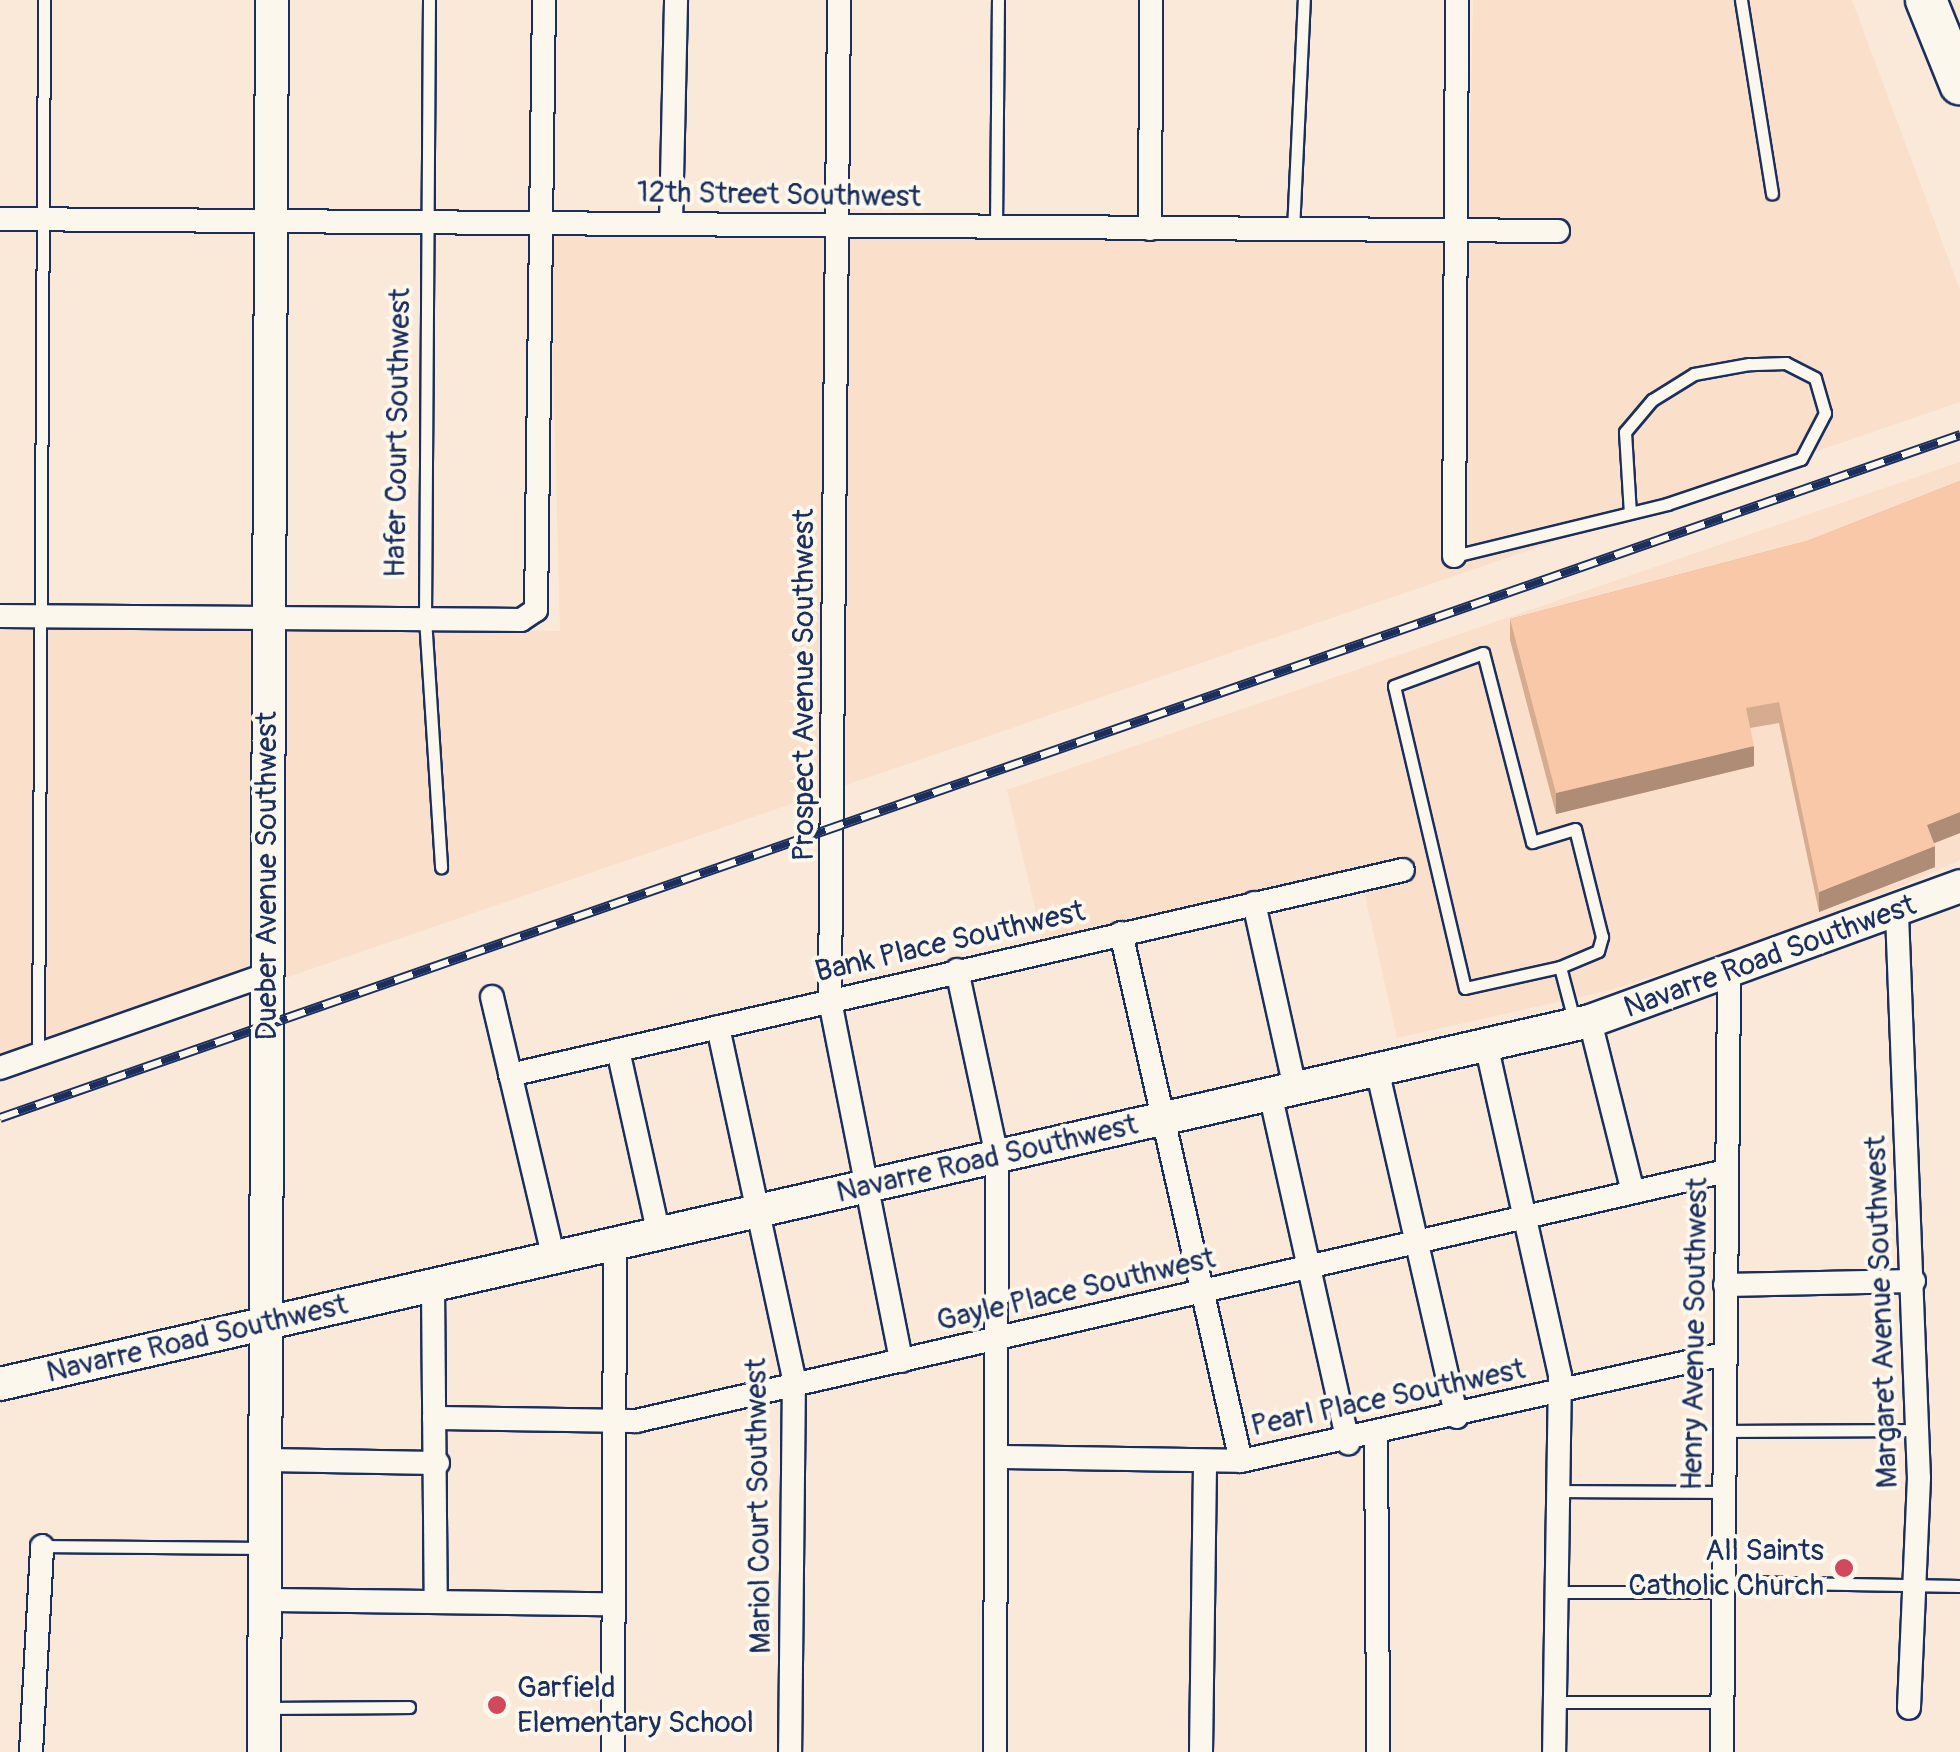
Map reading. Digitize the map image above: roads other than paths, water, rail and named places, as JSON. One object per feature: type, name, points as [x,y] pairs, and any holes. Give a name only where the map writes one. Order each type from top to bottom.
[{"type":"highway","points":[[1926,0],[1960,84]]},
{"type":"highway","points":[[1940,0],[1960,48]]},
{"type":"street","name":"Dueber Avenue Southwest","points":[[264,1752],[272,0]]},
{"type":"street","points":[[0,616],[521,620],[536,610],[544,0]]},
{"type":"street","points":[[671,224],[676,0]]},
{"type":"street","name":"Prospect Avenue Southwest","points":[[840,0],[830,1001],[900,1361]]},
{"type":"street","points":[[1150,229],[1151,0]]},
{"type":"street","points":[[1454,556],[1458,0]]},
{"type":"street","name":"12th Street Southwest","points":[[0,219],[1558,230]]},
{"type":"street","name":"Bank Place Southwest","points":[[510,1075],[1403,870]]},
{"type":"street","name":"Navarre Road Southwest","points":[[0,1384],[1583,1022],[1728,976],[1897,914],[1960,886]]},
{"type":"street","points":[[1254,903],[1310,1267],[1348,1443]]},
{"type":"street","name":"Margaret Avenue Southwest","points":[[1897,914],[1918,1430],[1918,1584],[1909,1708]]},
{"type":"street","points":[[1121,933],[1241,1460]]},
{"type":"street","points":[[957,970],[997,1156],[999,1457],[995,1752]]},
{"type":"street","points":[[0,1068],[266,975]]},
{"type":"street","name":"Henry Avenue Southwest","points":[[1722,1752],[1728,976]]},
{"type":"street","points":[[492,998],[554,1259]]},
{"type":"street","points":[[1583,1022],[1633,1192]]},
{"type":"street","name":"Mariol Court Southwest","points":[[718,1027],[760,1211],[794,1388],[790,1752]]},
{"type":"street","points":[[1486,1044],[1526,1215],[1558,1390],[1554,1752]]},
{"type":"street","points":[[618,1050],[659,1235]]},
{"type":"street","points":[[1377,1069],[1457,1417]]},
{"type":"street","name":"Gayle Place Southwest","points":[[434,1418],[616,1420],[794,1388],[1526,1215],[1726,1172]]},
{"type":"street","points":[[613,1752],[615,1245]]},
{"type":"street","points":[[1726,1286],[1914,1281]]},
{"type":"street","points":[[434,1286],[436,1601]]},
{"type":"street","name":"Pearl Place Southwest","points":[[999,1457],[1241,1460],[1348,1443],[1558,1390],[1725,1354]]},
{"type":"street","points":[[1376,1436],[1378,1752]]},
{"type":"street","points":[[265,1460],[438,1463]]},
{"type":"street","points":[[1201,1752],[1205,1462]]},
{"type":"street","points":[[32,1752],[42,1546]]},
{"type":"street","points":[[264,1600],[614,1604]]},
{"type":"lane","points":[[38,1055],[44,0]]},
{"type":"lane","name":"Hafer Court Southwest","points":[[429,0],[426,618],[441,867]]},
{"type":"lane","points":[[996,227],[998,0]]},
{"type":"lane","points":[[1293,230],[1304,0]]},
{"type":"lane","points":[[1741,0],[1772,194]]},
{"type":"lane","points":[[1454,556],[1630,513],[1801,459],[1825,413],[1816,378],[1786,363],[1749,364],[1694,374],[1652,400],[1625,432],[1630,513]]},
{"type":"lane","points":[[1483,653],[1532,842],[1576,829],[1598,919],[1598,952],[1560,967],[1465,988],[1394,686],[1483,653]]},
{"type":"lane","points":[[1560,967],[1583,1022]]},
{"type":"lane","points":[[1724,1431],[1918,1430]]},
{"type":"lane","points":[[1556,1490],[1723,1492]]},
{"type":"lane","points":[[42,1546],[264,1548]]},
{"type":"lane","points":[[1555,1592],[1723,1586],[1960,1586]]},
{"type":"lane","points":[[1554,1702],[1722,1702]]},
{"type":"lane","points":[[265,1708],[409,1707]]},
{"type":"railway","points":[[0,1118],[1960,435]]},
{"type":"place","name":"All Saints Catholic Church","points":[[1844,1568]]},
{"type":"place","name":"Garfield Elementary School","points":[[497,1705]]}]
